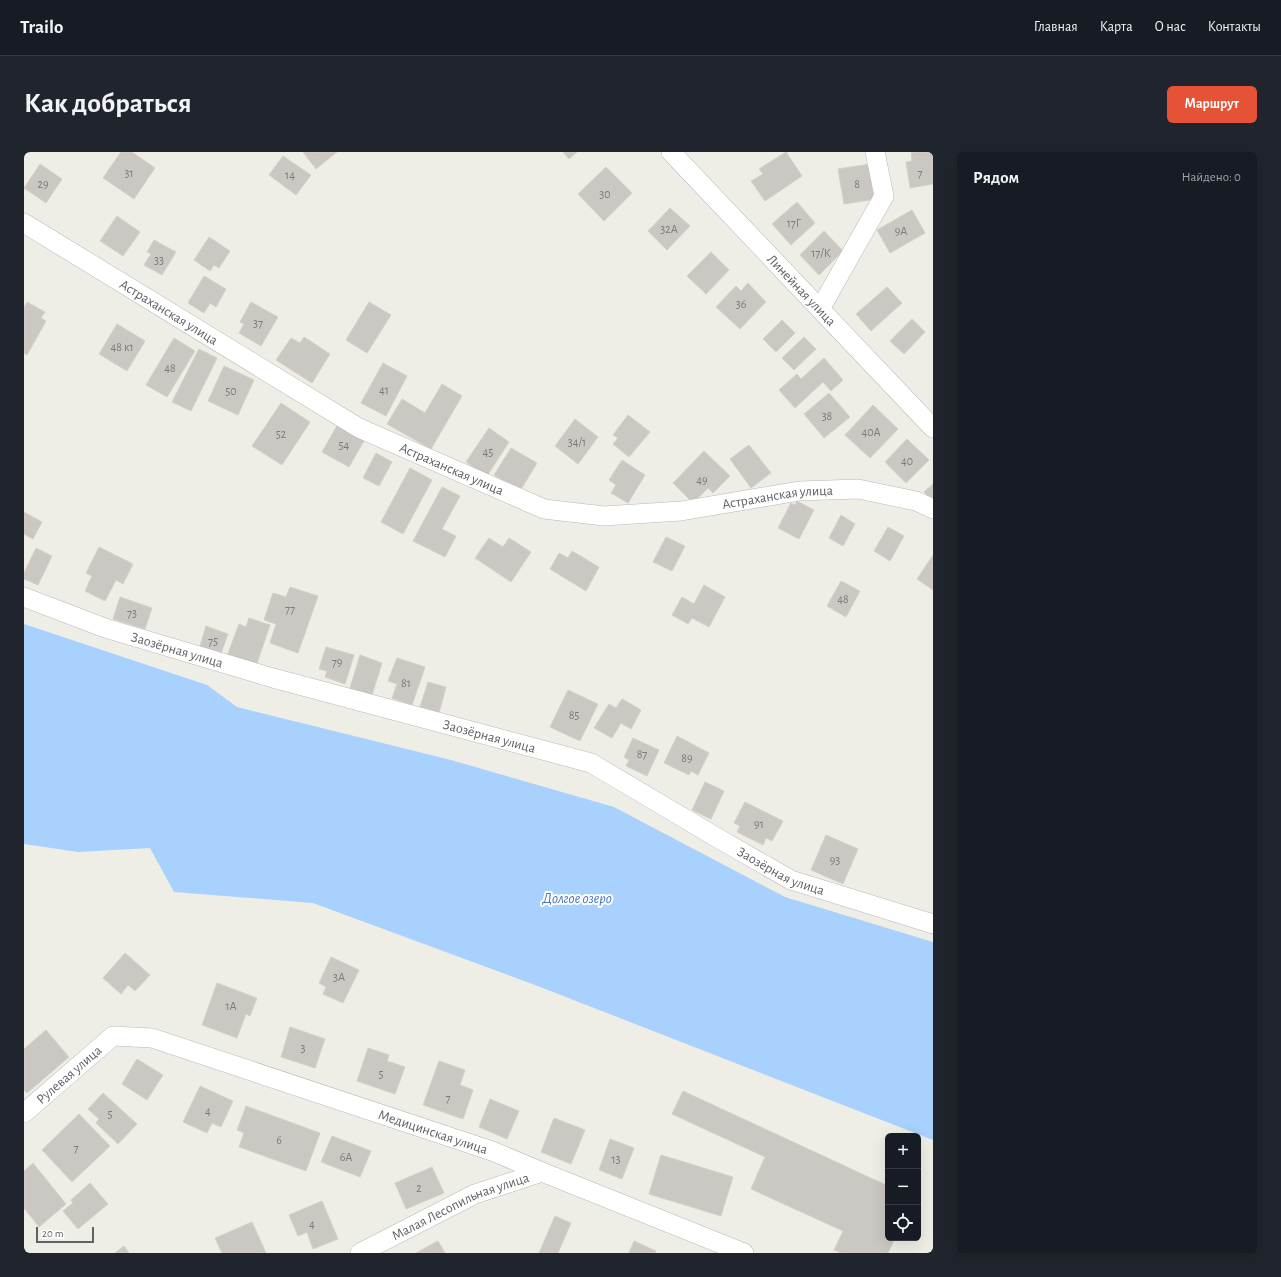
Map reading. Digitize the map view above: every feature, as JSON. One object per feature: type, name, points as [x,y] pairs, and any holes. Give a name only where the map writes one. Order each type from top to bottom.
[{"type":"street","name":"Линейная улица","points":[[671,152],[933,428]]},
{"type":"street","points":[[820,309],[884,196],[875,152]]},
{"type":"street","name":"Астраханская улица","points":[[24,222],[359,428],[544,509],[604,516],[680,512],[799,491],[858,489],[916,501],[933,509]]},
{"type":"street","name":"Заозёрная улица","points":[[24,597],[106,628],[273,678],[592,763],[791,880],[933,924]]},
{"type":"street","name":"Рулевая улица","points":[[24,1113],[113,1036]]},
{"type":"street","name":"Медицинская улица","points":[[113,1036],[152,1038],[492,1151],[744,1253]]},
{"type":"street","name":"Малая Лесопильная улица","points":[[360,1253],[475,1194],[542,1172]]},
{"type":"water","name":"Долгое озеро","points":[[24,624],[207,685],[237,707],[451,760],[614,807],[785,897],[933,942],[933,1140],[921,1135],[921,1133],[915,1133],[535,985],[313,903],[174,892],[150,848],[78,852],[24,844]]},
{"type":"building","points":[[121,152],[132,152],[155,168],[134,199],[103,178]]},
{"type":"building","points":[[303,152],[337,152],[316,169]]},
{"type":"building","points":[[563,152],[577,152],[569,159]]},
{"type":"building","points":[[786,152],[802,176],[765,201],[751,181],[763,174],[759,169]]},
{"type":"building","points":[[933,152],[933,184],[910,188],[906,162],[912,161],[911,153]]},
{"type":"building","points":[[283,156],[311,175],[296,195],[269,175]]},
{"type":"building","points":[[40,164],[62,179],[46,203],[24,188]]},
{"type":"building","points":[[871,164],[876,199],[844,204],[838,169]]},
{"type":"building","points":[[606,167],[632,193],[604,221],[578,194]]},
{"type":"building","points":[[797,202],[815,223],[791,245],[772,224]]},
{"type":"building","points":[[670,208],[690,226],[667,250],[648,231]]},
{"type":"building","points":[[912,210],[925,233],[890,253],[877,230]]},
{"type":"building","points":[[117,216],[140,232],[123,256],[100,241]]},
{"type":"building","points":[[824,231],[843,251],[819,275],[800,255]]},
{"type":"building","points":[[209,237],[230,251],[219,268],[214,265],[210,271],[194,260]]},
{"type":"building","points":[[154,240],[176,252],[162,275],[144,265],[151,254],[147,252]]},
{"type":"building","points":[[711,252],[729,270],[706,294],[687,276]]},
{"type":"building","points":[[204,276],[226,289],[216,307],[210,303],[204,313],[188,303]]},
{"type":"building","points":[[748,283],[766,302],[740,329],[716,307],[736,286],[741,291]]},
{"type":"building","points":[[887,287],[902,303],[871,331],[856,314]]},
{"type":"building","points":[[27,302],[45,312],[41,318],[46,321],[27,355],[24,353],[24,308]]},
{"type":"building","points":[[251,302],[278,317],[261,346],[239,333],[244,324],[240,322]]},
{"type":"building","points":[[369,302],[391,315],[367,353],[346,340]]},
{"type":"building","points":[[912,319],[925,332],[904,354],[890,341]]},
{"type":"building","points":[[782,320],[795,333],[776,352],[763,339]]},
{"type":"building","points":[[117,324],[145,341],[127,371],[99,354]]},
{"type":"building","points":[[304,337],[330,354],[312,383],[276,360],[291,338],[300,343]]},
{"type":"building","points":[[804,337],[816,349],[794,370],[782,358]]},
{"type":"building","points":[[174,338],[195,351],[167,397],[146,385]]},
{"type":"building","points":[[199,349],[217,358],[191,411],[172,402]]},
{"type":"building","points":[[824,358],[843,380],[831,391],[823,382],[795,408],[779,390],[797,374],[801,379]]},
{"type":"building","points":[[383,363],[407,376],[386,416],[361,403]]},
{"type":"building","points":[[224,366],[254,380],[238,415],[208,401]]},
{"type":"building","points":[[442,384],[462,396],[431,449],[387,424],[402,399],[425,413]]},
{"type":"building","points":[[829,393],[850,417],[824,438],[804,414]]},
{"type":"building","points":[[281,403],[310,422],[282,465],[252,446]]},
{"type":"building","points":[[873,405],[898,429],[870,458],[845,435]]},
{"type":"building","points":[[628,415],[650,432],[629,457],[613,444],[618,438],[613,435]]},
{"type":"building","points":[[575,419],[598,437],[578,464],[555,446]]},
{"type":"building","points":[[338,424],[365,439],[349,467],[322,452]]},
{"type":"building","points":[[489,428],[509,442],[487,476],[466,462]]},
{"type":"building","points":[[907,439],[929,460],[906,483],[885,462]]},
{"type":"building","points":[[749,445],[771,473],[751,488],[730,459]]},
{"type":"building","points":[[511,448],[537,463],[520,491],[494,475]]},
{"type":"building","points":[[704,451],[730,476],[713,493],[708,488],[693,503],[673,483]]},
{"type":"building","points":[[376,453],[392,462],[379,486],[363,478]]},
{"type":"building","points":[[622,460],[645,475],[628,503],[611,493],[616,485],[609,480]]},
{"type":"building","points":[[410,468],[432,480],[403,534],[381,522]]},
{"type":"building","points":[[933,484],[933,501],[924,492]]},
{"type":"building","points":[[442,487],[460,496],[442,529],[456,536],[445,557],[413,541]]},
{"type":"building","points":[[797,501],[814,510],[799,539],[778,528],[791,503],[795,505]]},
{"type":"building","points":[[24,512],[42,522],[33,539],[24,534]]},
{"type":"building","points":[[841,515],[855,524],[843,546],[829,538]]},
{"type":"building","points":[[888,527],[904,536],[890,561],[874,551]]},
{"type":"building","points":[[666,537],[685,546],[672,571],[653,562]]},
{"type":"building","points":[[489,538],[503,547],[509,538],[531,552],[511,582],[475,558]]},
{"type":"building","points":[[99,547],[133,564],[123,584],[116,580],[105,601],[85,591],[92,576],[86,573]]},
{"type":"building","points":[[36,548],[52,556],[38,585],[24,579],[24,573]]},
{"type":"building","points":[[572,551],[599,567],[586,591],[550,569],[559,553],[568,558]]},
{"type":"building","points":[[933,555],[933,590],[917,579]]},
{"type":"building","points":[[841,581],[860,591],[846,617],[827,606]]},
{"type":"building","points":[[704,585],[725,597],[709,627],[692,618],[688,624],[672,615],[682,597],[694,604]]},
{"type":"building","points":[[290,587],[318,596],[298,653],[270,643],[276,624],[264,620],[273,593],[286,597]]},
{"type":"building","points":[[120,597],[152,608],[145,629],[113,619]]},
{"type":"building","points":[[249,618],[270,625],[256,666],[227,656],[239,624],[246,627]]},
{"type":"building","points":[[206,626],[228,634],[220,656],[199,649]]},
{"type":"building","points":[[326,647],[354,655],[345,684],[325,677],[327,671],[319,669]]},
{"type":"building","points":[[360,655],[382,663],[372,695],[350,688]]},
{"type":"building","points":[[397,658],[425,667],[412,705],[392,698],[397,684],[388,681]]},
{"type":"building","points":[[428,682],[446,687],[439,713],[420,707]]},
{"type":"building","points":[[568,690],[598,704],[580,741],[550,727]]},
{"type":"building","points":[[622,699],[641,710],[631,729],[621,723],[612,738],[594,728],[609,704],[616,708]]},
{"type":"building","points":[[677,736],[709,753],[698,775],[691,771],[689,775],[664,763]]},
{"type":"building","points":[[633,738],[659,750],[647,776],[626,766],[629,760],[624,757]]},
{"type":"building","points":[[705,782],[724,791],[711,819],[692,810]]},
{"type":"building","points":[[745,802],[783,821],[772,841],[766,838],[763,845],[737,832],[740,826],[734,823]]},
{"type":"building","points":[[826,835],[858,849],[843,884],[811,870]]},
{"type":"building","points":[[125,953],[150,975],[135,991],[128,985],[121,994],[103,978]]},
{"type":"building","points":[[331,957],[359,970],[343,1003],[323,994],[326,987],[319,983]]},
{"type":"building","points":[[217,983],[257,998],[250,1016],[246,1014],[237,1038],[202,1025]]},
{"type":"building","points":[[290,1027],[325,1039],[315,1068],[281,1057]]},
{"type":"building","points":[[46,1030],[69,1057],[27,1093],[24,1090],[24,1049]]},
{"type":"building","points":[[368,1048],[389,1055],[387,1061],[405,1067],[395,1094],[357,1081]]},
{"type":"building","points":[[137,1059],[163,1075],[147,1100],[122,1084]]},
{"type":"building","points":[[439,1061],[465,1070],[460,1085],[473,1090],[463,1119],[423,1105]]},
{"type":"building","points":[[200,1086],[233,1101],[221,1127],[212,1123],[207,1133],[183,1122]]},
{"type":"building","points":[[683,1091],[885,1185],[885,1241],[894,1241],[888,1253],[841,1253],[834,1250],[843,1231],[751,1189],[765,1157],[672,1114]]},
{"type":"building","points":[[103,1093],[137,1124],[118,1144],[96,1123],[99,1119],[88,1109]]},
{"type":"building","points":[[490,1099],[519,1111],[507,1139],[479,1127]]},
{"type":"building","points":[[246,1106],[320,1133],[306,1171],[239,1147],[244,1133],[237,1130]]},
{"type":"building","points":[[79,1114],[110,1146],[72,1182],[42,1150]]},
{"type":"building","points":[[554,1118],[585,1130],[571,1164],[541,1152]]},
{"type":"building","points":[[332,1136],[371,1151],[360,1177],[321,1162]]},
{"type":"building","points":[[610,1139],[634,1148],[622,1179],[599,1170]]},
{"type":"building","points":[[661,1155],[733,1177],[721,1216],[649,1194]]},
{"type":"building","points":[[33,1163],[66,1204],[39,1227],[24,1208],[24,1171]]},
{"type":"building","points":[[432,1167],[444,1193],[406,1209],[395,1183]]},
{"type":"building","points":[[90,1183],[108,1204],[78,1229],[63,1211],[73,1203],[71,1200]]},
{"type":"building","points":[[322,1201],[338,1239],[313,1249],[307,1232],[298,1236],[289,1215]]},
{"type":"building","points":[[555,1216],[571,1223],[558,1253],[539,1253]]},
{"type":"building","points":[[252,1222],[266,1253],[222,1253],[215,1238]]},
{"type":"building","points":[[438,1241],[445,1253],[416,1253]]},
{"type":"building","points":[[634,1241],[656,1251],[655,1253],[629,1253]]},
{"type":"building","points":[[124,1246],[129,1253],[115,1253]]}]
